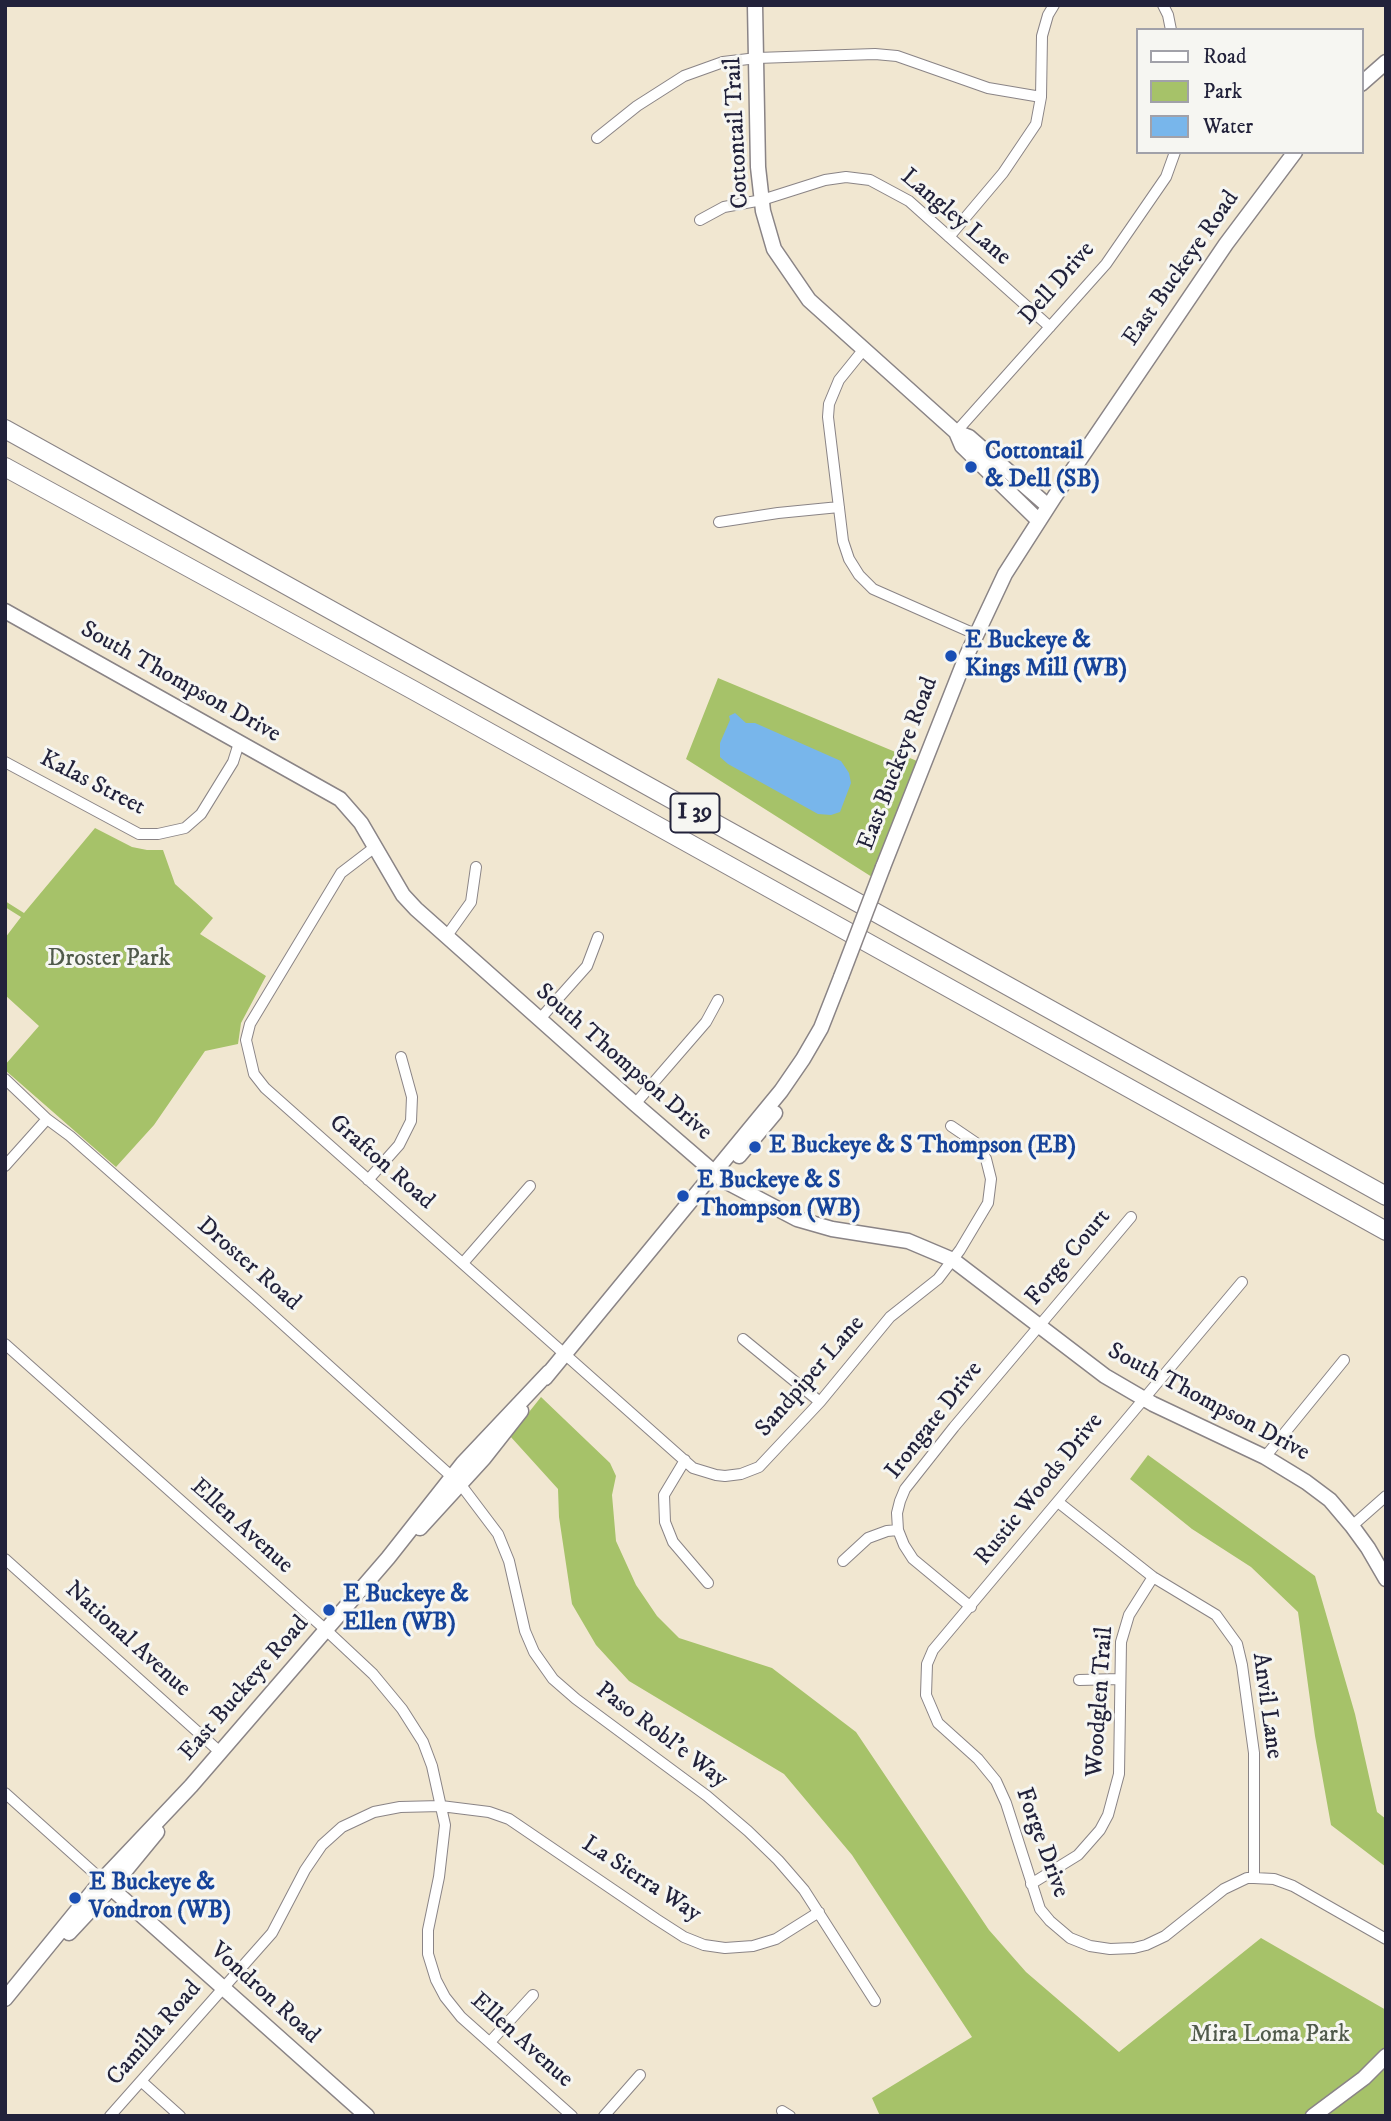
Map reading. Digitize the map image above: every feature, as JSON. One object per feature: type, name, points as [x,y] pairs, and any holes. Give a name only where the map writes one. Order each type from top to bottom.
[{"type":"highway","name":"I 39","points":[[5,429],[1386,1196]]},
{"type":"highway","name":"I 39","points":[[5,467],[425,696],[1386,1231]]},
{"type":"street","name":"Cottontail Trail","points":[[755,5],[758,167],[761,200],[774,249],[809,300],[956,432],[969,437],[1048,506]]},
{"type":"street","points":[[949,237],[1003,173],[1035,124],[1041,97],[1042,36],[1054,5]]},
{"type":"street","points":[[1163,5],[1171,28]]},
{"type":"street","points":[[597,138],[637,106],[684,76],[723,62],[757,58],[897,56],[988,88],[1041,97]]},
{"type":"street","points":[[1363,82],[1386,62]]},
{"type":"street","name":"Dell Drive","points":[[956,432],[1111,256],[1166,177],[1174,154]]},
{"type":"street","name":"East Buckeye Road","points":[[5,1998],[456,1481],[514,1407],[550,1372],[666,1233],[770,1119],[792,1088],[818,1043],[824,1020],[975,634],[1005,573],[1226,244],[1294,154]]},
{"type":"street","name":"Langley Lane","points":[[700,220],[724,207],[761,200],[836,178],[870,180],[909,201],[1049,327]]},
{"type":"street","points":[[864,349],[839,380],[828,404],[846,550],[853,567],[866,582],[880,592],[975,634]]},
{"type":"street","name":"Cottontail Trail","points":[[956,432],[962,446],[1039,521]]},
{"type":"street","points":[[719,522],[839,507]]},
{"type":"street","name":"South Thompson Drive","points":[[5,611],[340,799],[356,815],[403,895],[539,1020],[717,1175],[758,1200],[797,1219],[832,1229],[908,1241],[953,1260],[1105,1376],[1142,1399],[1265,1457],[1319,1491],[1352,1526],[1386,1579]]},
{"type":"street","name":"Kalas Street","points":[[5,762],[139,834],[158,834],[185,828],[201,814],[233,762],[239,743]]},
{"type":"street","name":"Grafton Road","points":[[375,847],[341,873],[250,1024],[246,1040],[251,1066],[265,1088],[685,1460]]},
{"type":"street","points":[[446,937],[471,902],[476,867]]},
{"type":"street","points":[[539,1020],[587,967],[598,937]]},
{"type":"street","points":[[635,1104],[706,1022],[718,1000]]},
{"type":"street","points":[[368,1180],[399,1145],[411,1121],[412,1097],[401,1057]]},
{"type":"street","name":"Droster Road","points":[[5,1079],[47,1119],[70,1136],[255,1299],[456,1481]]},
{"type":"street","points":[[5,1166],[47,1119]]},
{"type":"street","name":"Sandpiper Lane","points":[[685,1460],[694,1468],[716,1475],[748,1472],[759,1467],[820,1402],[890,1317],[938,1279],[988,1203],[992,1189],[990,1170],[982,1152],[970,1138],[951,1125]]},
{"type":"street","points":[[463,1263],[530,1186]]},
{"type":"street","name":"Forge Court","points":[[1038,1327],[1131,1217]]},
{"type":"street","name":"Rustic Woods Drive","points":[[971,1607],[1242,1282]]},
{"type":"street","name":"Irongate Drive","points":[[898,1530],[897,1513],[905,1489],[1038,1327]]},
{"type":"street","points":[[743,1339],[820,1402]]},
{"type":"street","name":"Ellen Avenue","points":[[5,1344],[326,1630],[382,1684],[413,1724],[432,1766],[445,1825],[441,1863],[428,1930],[431,1967],[436,1980],[449,2004],[572,2116]]},
{"type":"street","points":[[1265,1457],[1344,1360]]},
{"type":"street","points":[[685,1460],[664,1495],[665,1522],[679,1550],[708,1583]]},
{"type":"street","name":"Paso Robl'e Way","points":[[456,1481],[498,1534],[509,1561],[525,1631],[534,1652],[552,1679],[707,1796],[778,1860],[819,1912],[875,2001]]},
{"type":"street","points":[[1352,1526],[1386,1496]]},
{"type":"street","name":"Anvil Lane","points":[[1058,1502],[1153,1577],[1216,1615],[1237,1644],[1254,1753],[1254,1878]]},
{"type":"street","points":[[844,1561],[868,1538],[898,1530],[913,1559],[971,1607]]},
{"type":"street","name":"National Avenue","points":[[5,1559],[220,1752]]},
{"type":"street","name":"Woodglen Trail","points":[[1031,1884],[1078,1855],[1100,1830],[1108,1815],[1119,1774],[1121,1642],[1129,1615],[1153,1577]]},
{"type":"street","name":"Forge Drive","points":[[971,1607],[933,1650],[927,1664],[926,1695],[938,1723],[978,1759],[996,1782],[1006,1803],[1040,1909],[1063,1933],[1079,1942],[1110,1950],[1134,1948],[1165,1936],[1224,1889],[1247,1878],[1254,1878]]},
{"type":"street","points":[[1079,1680],[1120,1679]]},
{"type":"street","name":"Vondron Road","points":[[5,1793],[367,2116]]},
{"type":"street","name":"La Sierra Way","points":[[442,1806],[489,1812],[509,1819],[675,1931],[704,1945],[725,1948],[753,1946],[776,1939],[819,1912]]},
{"type":"street","name":"Camilla Road","points":[[110,2116],[272,1933],[316,1853],[342,1827],[374,1812],[442,1806]]},
{"type":"street","points":[[1254,1878],[1274,1879],[1293,1886],[1386,1939]]},
{"type":"street","points":[[490,2042],[533,1995]]},
{"type":"street","points":[[1312,2116],[1364,2078],[1386,2056]]},
{"type":"street","points":[[604,2116],[640,2075]]},
{"type":"street","points":[[141,2081],[180,2116]]},
{"type":"green space","points":[[718,678],[917,761],[872,877],[686,759]]},
{"type":"green space","name":"Droster Park","points":[[95,828],[132,847],[163,850],[175,884],[213,918],[200,934],[266,976],[241,1023],[238,1044],[205,1051],[154,1125],[116,1167],[5,1070],[5,1065],[39,1026],[5,995],[5,938],[21,917],[5,907],[5,901],[24,913]]},
{"type":"green space","name":"Mira Loma Park","points":[[541,1397],[610,1463],[616,1476],[612,1495],[616,1541],[636,1585],[657,1616],[679,1638],[772,1668],[856,1732],[989,1930],[1026,1972],[1119,2052],[1261,1938],[1386,2010],[1386,2116],[880,2116],[872,2098],[972,2037],[852,1855],[784,1774],[629,1681],[596,1645],[572,1604],[559,1517],[558,1489],[510,1436]]},
{"type":"green space","points":[[1148,1455],[1315,1576],[1355,1714],[1377,1812],[1386,1819],[1386,1867],[1331,1825],[1315,1736],[1298,1612],[1251,1567],[1192,1529],[1130,1479]]},
{"type":"water","points":[[735,713],[746,723],[755,723],[841,761],[849,773],[851,783],[840,812],[831,815],[818,814],[720,757],[720,743],[730,720],[729,716]]},
{"type":"place","name":"Cottontail & Dell (SB)","points":[[971,467]]},
{"type":"place","name":"E Buckeye & Kings Mill (WB)","points":[[951,656]]},
{"type":"place","name":"E Buckeye & S Thompson (EB)","points":[[755,1147]]},
{"type":"place","name":"E Buckeye & S Thompson (WB)","points":[[683,1196]]},
{"type":"place","name":"E Buckeye & Ellen (WB)","points":[[329,1610]]},
{"type":"place","name":"E Buckeye & Vondron (WB)","points":[[75,1898]]}]
